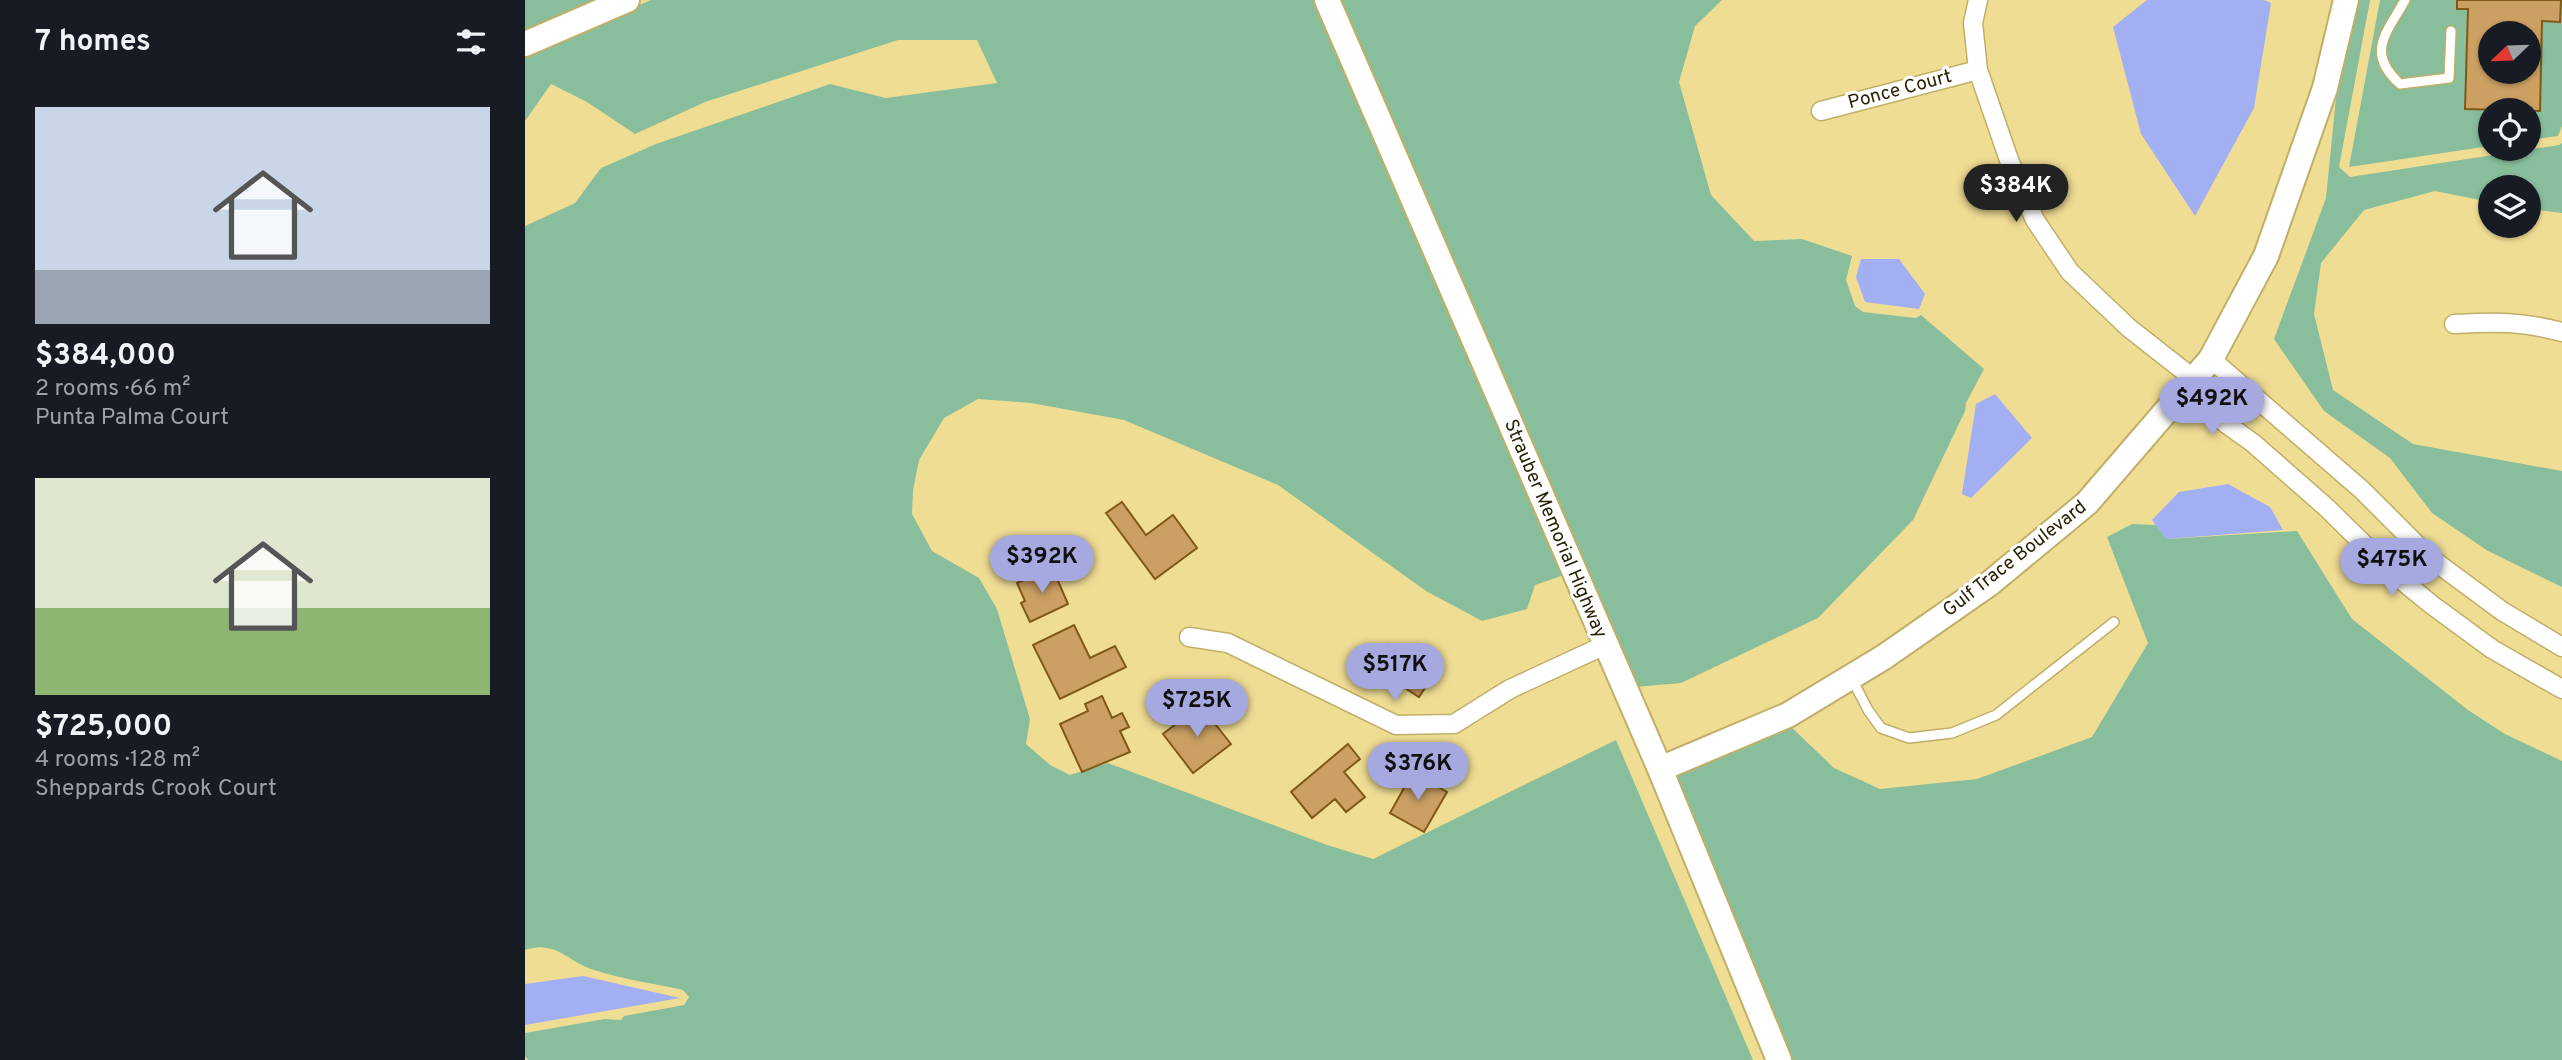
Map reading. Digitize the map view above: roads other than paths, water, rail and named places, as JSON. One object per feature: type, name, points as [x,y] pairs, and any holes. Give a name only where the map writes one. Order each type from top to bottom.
[{"type":"street","points":[[525,44],[627,0]]},
{"type":"street","name":"Strauber Memorial Highway","points":[[1327,0],[1660,769],[1779,1060]]},
{"type":"street","points":[[1978,0],[1973,23],[1978,70],[2009,160],[2035,220],[2070,272],[2188,386],[2327,508],[2394,574],[2493,649],[2562,689]]},
{"type":"street","name":"Gulf Trace Boulevard","points":[[1660,769],[1788,715],[1884,657],[1989,584],[2087,503],[2211,359],[2266,256],[2325,88],[2346,0]]},
{"type":"street","name":"Ponce Court","points":[[1821,111],[1978,70]]},
{"type":"street","points":[[2454,324],[2505,321],[2562,332]]},
{"type":"street","points":[[2211,359],[2363,490],[2429,557],[2502,611],[2562,647]]},
{"type":"street","points":[[1189,637],[1228,643],[1396,725],[1454,724],[1510,689],[1605,645]]},
{"type":"lane","points":[[2405,0],[2382,41],[2381,59],[2386,72],[2400,84],[2449,78],[2451,31]]},
{"type":"lane","points":[[1851,677],[1881,728],[1909,738],[1952,733],[1996,715],[2114,622]]},
{"type":"water","points":[[2147,0],[2264,0],[2271,3],[2254,108],[2195,216],[2141,134],[2113,27]]},
{"type":"water","points":[[1861,259],[1899,259],[1925,294],[1919,309],[1865,302],[1856,277]]},
{"type":"water","points":[[1995,394],[2032,438],[1971,498],[1962,494],[1976,404]]},
{"type":"water","points":[[2228,484],[2270,507],[2283,530],[2166,539],[2152,520],[2179,492]]},
{"type":"water","points":[[583,976],[680,998],[525,1025],[525,984]]}]
